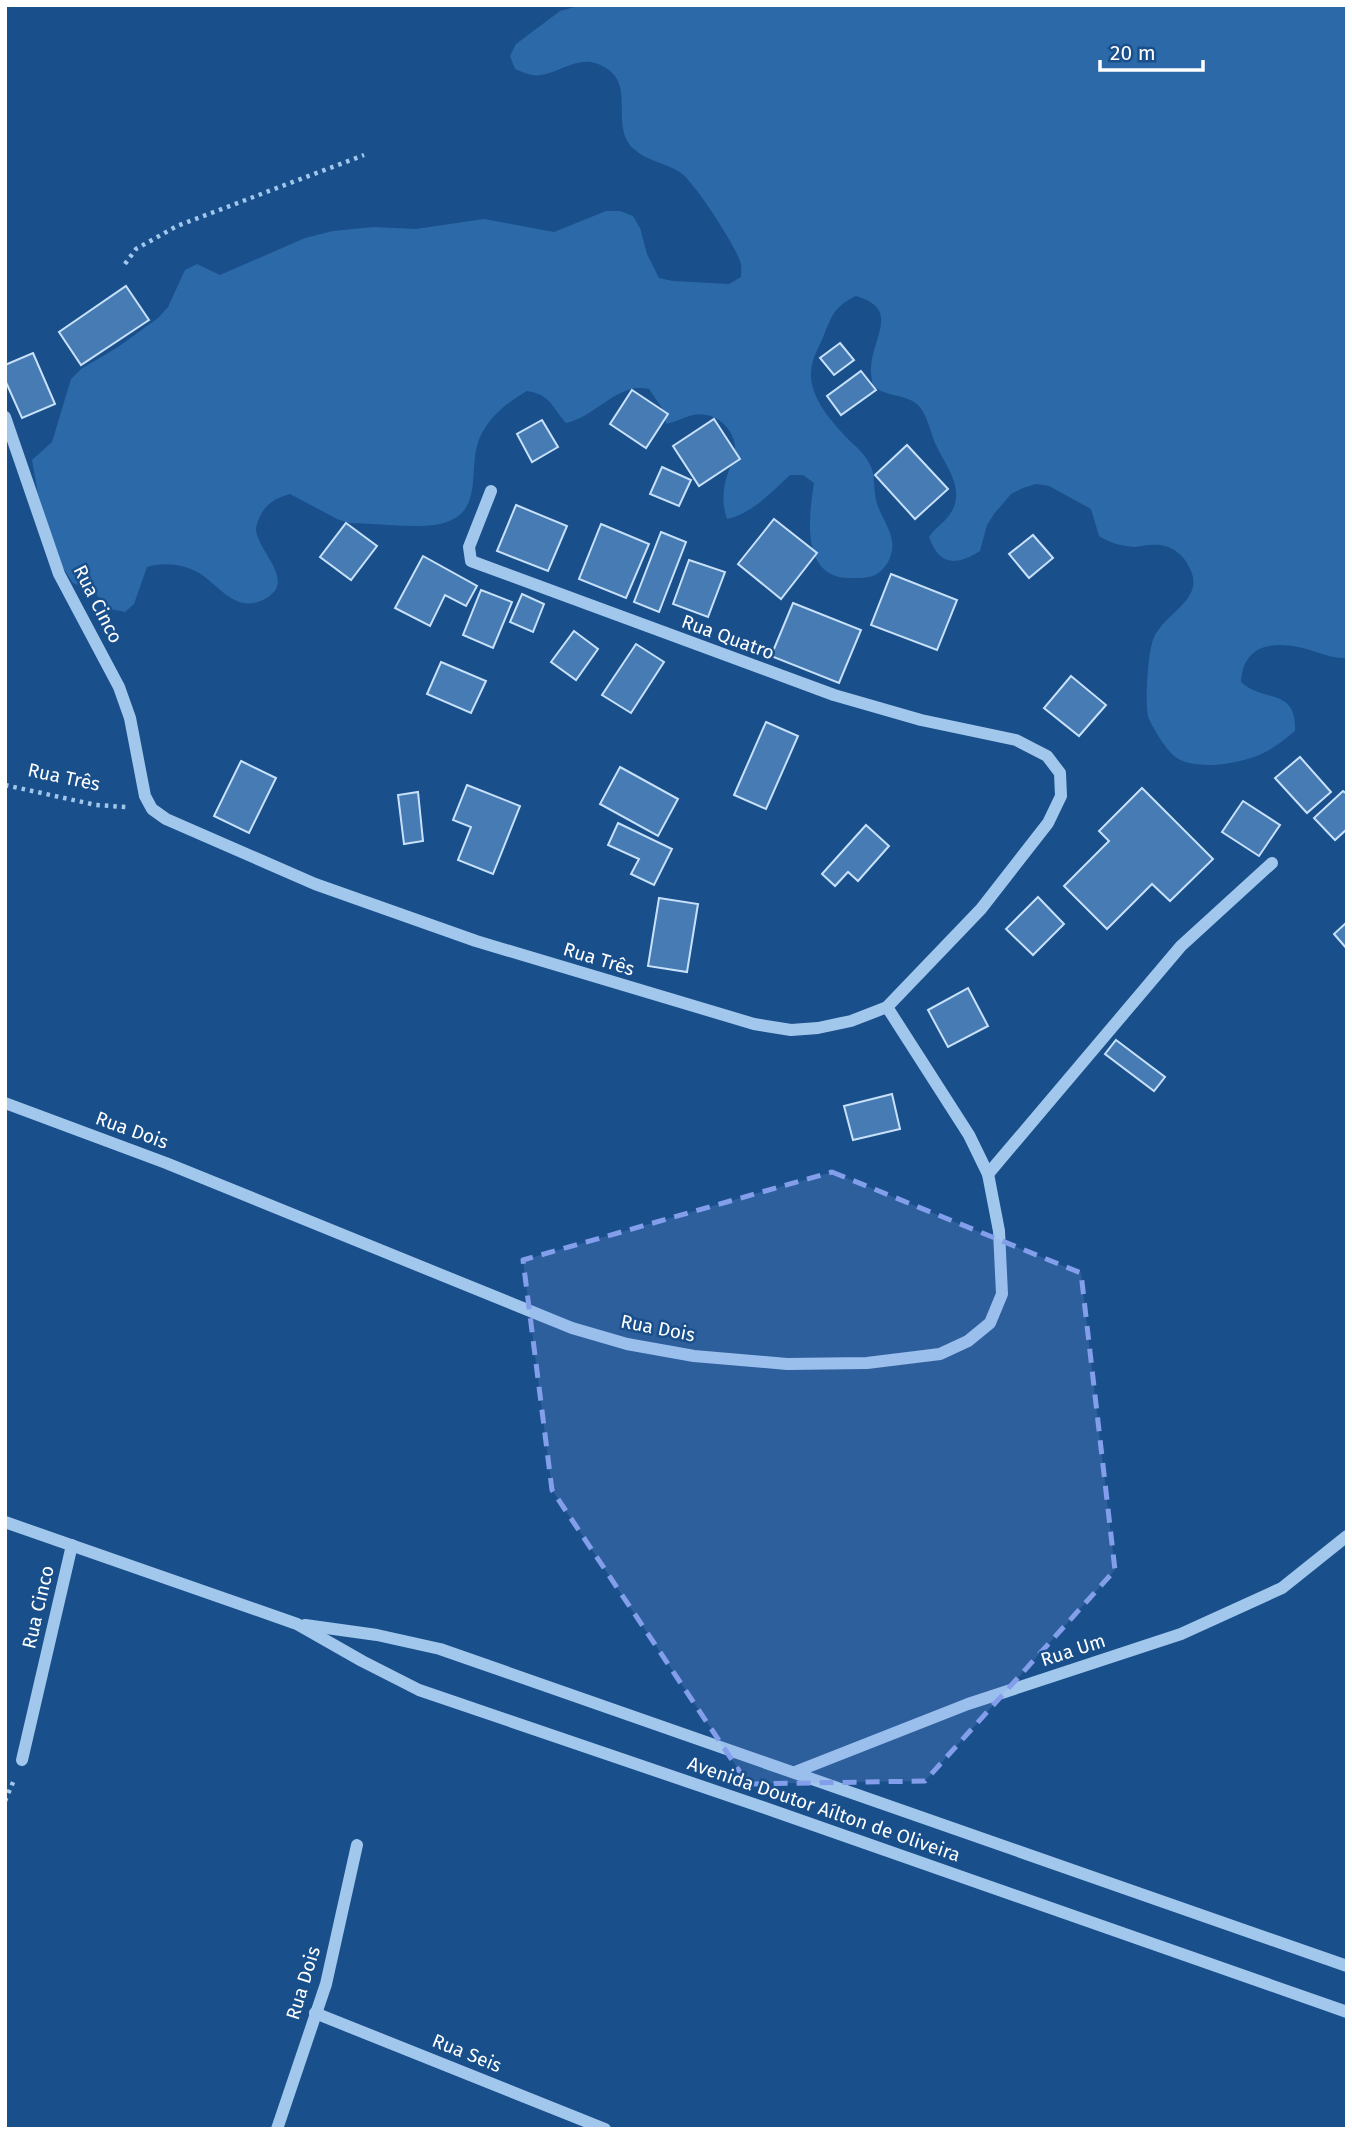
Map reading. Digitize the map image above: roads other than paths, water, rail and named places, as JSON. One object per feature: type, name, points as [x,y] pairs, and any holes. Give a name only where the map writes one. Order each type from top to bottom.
[{"type":"street","name":"Rua Cinco","points":[[5,417],[59,574],[119,687],[130,718],[145,796],[152,809]]},
{"type":"street","name":"Rua Quatro","points":[[491,491],[469,547],[471,561],[834,695],[921,720],[1016,740],[1047,756]]},
{"type":"street","name":"Rua Três","points":[[152,809],[166,819],[315,884],[476,941],[754,1024],[791,1030],[851,1021],[887,1007],[981,909],[1048,823],[1061,796],[1060,773],[1047,756]]},
{"type":"street","points":[[988,1174],[1181,946],[1272,863]]},
{"type":"street","name":"Rua Dois","points":[[5,1103],[166,1163],[572,1328],[627,1344],[694,1356],[787,1364],[867,1363],[940,1354],[968,1340],[990,1323],[1002,1294],[999,1231],[988,1174],[970,1135],[887,1007]]},
{"type":"street","name":"Avenida Doutor Aílton de Oliveira","points":[[5,1522],[297,1624],[419,1690],[1347,2012]]},
{"type":"street","name":"Rua Um","points":[[795,1772],[968,1704],[1181,1634],[1282,1588],[1347,1536]]},
{"type":"street","name":"Rua Cinco","points":[[22,1760],[72,1545]]},
{"type":"street","name":"Avenida Doutor Aílton de Oliveira","points":[[297,1624],[377,1635],[440,1649],[1347,1966]]},
{"type":"street","name":"Rua Dois","points":[[277,2129],[326,1984],[356,1845]]},
{"type":"street","name":"Rua Seis","points":[[314,2013],[606,2129]]}]
